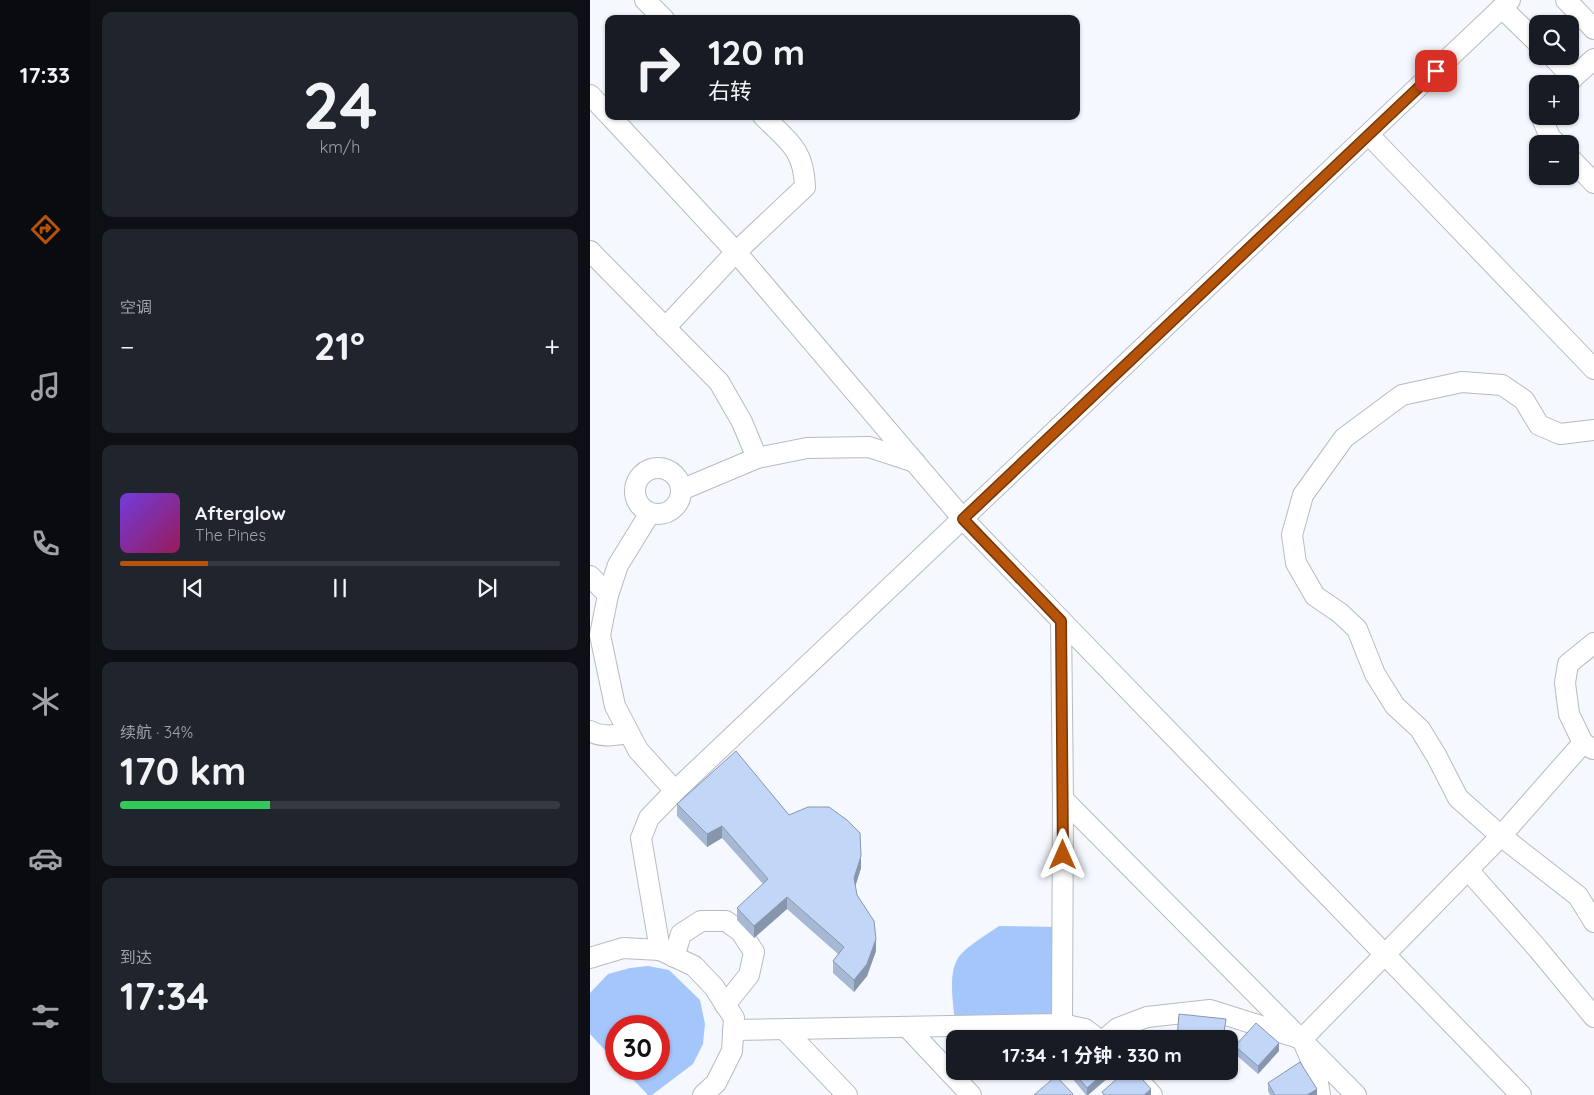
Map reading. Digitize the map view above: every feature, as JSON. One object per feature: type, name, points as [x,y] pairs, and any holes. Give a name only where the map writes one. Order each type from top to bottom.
[{"type":"street","points":[[645,0],[660,15]]},
{"type":"street","points":[[1566,0],[1594,29]]},
{"type":"street","points":[[667,953],[641,838],[649,818],[675,791],[1506,4],[1529,31]]},
{"type":"street","points":[[1577,75],[1594,59]]},
{"type":"street","points":[[590,95],[605,112]]},
{"type":"street","points":[[613,120],[736,252],[963,519],[1521,1095]]},
{"type":"street","points":[[666,328],[736,252],[805,187],[805,170],[797,150],[767,120]]},
{"type":"street","points":[[1369,135],[1594,369]]},
{"type":"street","points":[[1579,167],[1594,183]]},
{"type":"street","points":[[590,251],[720,382],[742,422],[757,458]]},
{"type":"street","points":[[1594,430],[1560,434],[1539,425],[1524,400],[1502,384],[1462,382],[1402,395],[1344,438],[1303,495],[1292,535],[1296,564],[1315,596],[1340,612],[1357,629],[1375,674],[1395,706],[1420,729],[1458,798],[1501,836],[1578,896],[1594,922]]},
{"type":"street","points":[[681,490],[757,458],[807,448],[869,447],[915,462]]},
{"type":"street","points":[[662,469],[669,471],[676,476],[681,490],[677,504],[672,510],[665,513],[650,513],[638,503],[635,489],[637,482],[647,471],[662,469]]},
{"type":"street","points":[[650,513],[618,565],[608,594],[600,635],[615,706],[638,750],[675,791]]},
{"type":"street","points":[[590,576],[608,594]]},
{"type":"street","points":[[1061,621],[1063,799],[1062,1024]]},
{"type":"street","points":[[1302,1039],[1589,746],[1569,714],[1565,683],[1568,664],[1594,643]]},
{"type":"street","points":[[590,731],[595,734],[612,736],[628,732]]},
{"type":"street","points":[[1063,799],[1356,1095]]},
{"type":"street","points":[[1468,870],[1538,949],[1594,1017]]},
{"type":"street","points":[[667,953],[682,934],[701,921],[726,921],[741,932],[754,952],[749,975],[725,1005]]},
{"type":"street","points":[[590,958],[623,948],[667,953],[694,966],[714,987],[734,1018],[732,1051],[716,1083],[704,1095]]},
{"type":"street","points":[[1116,1030],[1146,1018],[1210,1010],[1302,1039],[1316,1071],[1320,1095]]},
{"type":"street","points":[[733,1030],[1062,1024],[1086,1030]]},
{"type":"street","points":[[907,1027],[970,1095]]},
{"type":"street","points":[[785,1030],[847,1095]]},
{"type":"street","points":[[1138,1080],[1152,1095]]},
{"type":"shaded area","points":[[999,926],[1056,927],[1053,1018],[955,1021],[952,980],[958,958],[966,949]]},
{"type":"shaded area","points":[[648,966],[669,970],[700,1000],[705,1024],[703,1044],[693,1064],[652,1095],[648,1095],[634,1080],[670,1080],[670,1015],[605,1015],[605,1050],[590,1034],[590,993],[608,974],[630,968]]},
{"type":"building","points":[[736,751],[789,815],[808,807],[829,807],[847,820],[860,833],[861,856],[854,878],[857,895],[874,921],[876,939],[867,964],[854,980],[833,961],[844,947],[787,897],[754,926],[737,908],[768,879],[722,826],[707,834],[677,804]]},
{"type":"building","points":[[1179,1014],[1226,1019],[1224,1030],[1178,1030]]},
{"type":"building","points":[[1256,1023],[1279,1043],[1258,1066],[1238,1049],[1238,1043]]},
{"type":"building","points":[[1300,1062],[1317,1089],[1307,1095],[1275,1095],[1268,1083]]},
{"type":"building","points":[[1051,1080],[1060,1080],[1073,1094],[1072,1095],[1034,1095]]},
{"type":"building","points":[[1080,1080],[1096,1080],[1087,1088]]},
{"type":"building","points":[[1116,1080],[1143,1080],[1151,1089],[1144,1095],[1104,1095],[1102,1092]]},
{"type":"route","points":[[1063,855],[1061,621],[963,519],[1436,71]]}]
